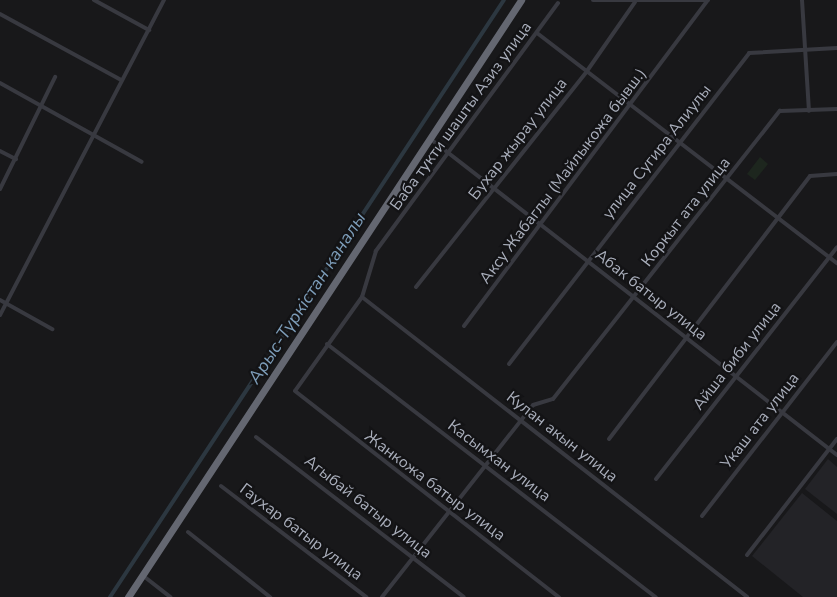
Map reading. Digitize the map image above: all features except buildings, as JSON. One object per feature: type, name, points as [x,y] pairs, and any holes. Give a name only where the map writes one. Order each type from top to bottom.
[{"type":"highway","points":[[128,597],[521,0]]},
{"type":"highway","points":[[133,597],[526,0]]},
{"type":"street","points":[[94,0],[148,30]]},
{"type":"street","points":[[0,315],[164,0]]},
{"type":"street","points":[[593,0],[635,2],[709,0]]},
{"type":"street","name":"Аксу Жабаглы (Майлыкожа бывш.)","points":[[464,326],[681,41],[709,0]]},
{"type":"street","points":[[802,0],[809,111]]},
{"type":"street","name":"Бухар жырау улица","points":[[416,288],[587,71],[635,2]]},
{"type":"street","name":"Баба тукти шашты Азиз улица","points":[[297,396],[297,385],[362,297],[376,251],[558,3]]},
{"type":"street","points":[[0,14],[121,80]]},
{"type":"street","points":[[537,33],[837,263]]},
{"type":"street","name":"улица Сугира Алиулы","points":[[509,364],[749,53],[837,48]]},
{"type":"street","points":[[0,189],[55,77]]},
{"type":"street","points":[[0,83],[142,162]]},
{"type":"street","name":"Коркыт ата улица","points":[[520,420],[533,405],[553,399],[780,111],[837,109]]},
{"type":"street","name":"Абак батыр улица","points":[[433,141],[837,455]]},
{"type":"street","points":[[0,151],[16,159]]},
{"type":"street","points":[[609,439],[810,176],[837,174]]},
{"type":"street","name":"Айша биби улица","points":[[656,479],[837,247]]},
{"type":"street","name":"Кулан акын улица","points":[[362,297],[747,597]]},
{"type":"street","points":[[0,300],[52,329]]},
{"type":"street","name":"Укаш ата улица","points":[[702,516],[837,342]]},
{"type":"street","name":"Касымхан улица","points":[[327,344],[656,597]]},
{"type":"street","name":"Жанкожа батыр улица","points":[[297,396],[559,597]]},
{"type":"street","points":[[382,597],[520,420]]},
{"type":"street","name":"Агыбай батыр улица","points":[[256,437],[464,597]]},
{"type":"street","points":[[747,555],[837,439]]},
{"type":"street","name":"Гаухар батыр улица","points":[[221,486],[366,597]]},
{"type":"street","points":[[188,532],[270,597]]},
{"type":"street","points":[[146,578],[170,597]]},
{"type":"shaded area","points":[[760,157],[768,164],[755,180],[747,174]]},
{"type":"shaded area","points":[[828,459],[837,467],[837,514],[805,489]]},
{"type":"shaded area","points":[[802,493],[837,521],[837,597],[803,597],[752,556]]},
{"type":"waterway","name":"Арыс-Түркістан каналы","points":[[110,597],[504,0]]}]
